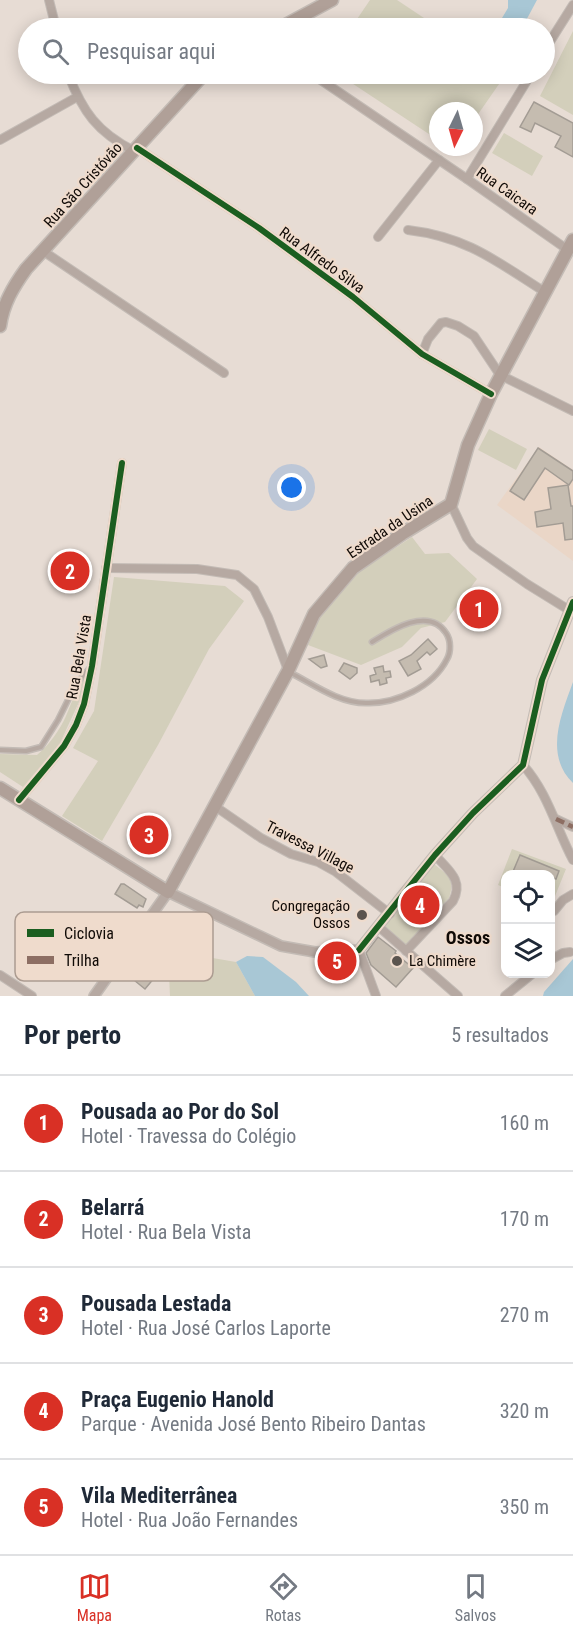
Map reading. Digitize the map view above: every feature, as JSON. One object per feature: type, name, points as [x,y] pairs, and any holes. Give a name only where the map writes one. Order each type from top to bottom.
[{"type":"main road","points":[[299,18],[332,0]]},
{"type":"main road","name":"Rua São Cristóvão","points":[[0,323],[12,288],[42,251],[195,84]]},
{"type":"main road","name":"Estrada da Usina","points":[[168,892],[288,671],[314,614],[353,568],[451,504],[468,445],[491,394],[570,245]]},
{"type":"main road","points":[[0,788],[168,892]]},
{"type":"street","points":[[49,0],[54,18]]},
{"type":"street","points":[[555,34],[573,5]]},
{"type":"street","name":"Rua Alfredo Silva","points":[[72,84],[88,114],[111,139],[135,149],[259,228],[353,297],[422,354],[491,394]]},
{"type":"street","name":"Rua Caicara","points":[[327,84],[467,179],[570,245]]},
{"type":"street","points":[[467,179],[525,84]]},
{"type":"street","points":[[0,140],[77,97]]},
{"type":"street","points":[[378,237],[439,160]]},
{"type":"street","points":[[408,230],[452,238],[479,249],[545,292]]},
{"type":"street","points":[[42,251],[224,373]]},
{"type":"street","points":[[422,354],[437,326],[441,323],[449,323],[474,336],[500,375],[573,411]]},
{"type":"street","name":"Rua Bela Vista","points":[[19,800],[64,746],[76,725],[84,704],[92,666],[122,463]]},
{"type":"street","points":[[213,913],[282,946],[315,952],[359,950],[435,855],[473,813],[523,765],[542,680],[571,606],[527,584],[473,546],[451,504]]},
{"type":"street","points":[[106,568],[197,569],[237,575],[254,589],[268,617],[288,671]]},
{"type":"street","points":[[523,765],[535,778],[556,819],[561,837],[573,860]]},
{"type":"street","name":"Travessa Village","points":[[216,807],[261,838],[291,854],[318,862],[336,872],[390,914]]},
{"type":"street","points":[[556,819],[573,827]]},
{"type":"street","points":[[406,951],[456,895],[458,887],[456,879],[435,855]]},
{"type":"street","points":[[154,912],[168,892],[210,912]]},
{"type":"street","points":[[555,910],[563,900],[573,894]]},
{"type":"street","points":[[379,927],[458,996]]},
{"type":"street","points":[[359,950],[376,996]]},
{"type":"street","points":[[0,975],[32,996]]},
{"type":"street","points":[[506,996],[526,978]]},
{"type":"street","points":[[94,996],[105,981]]},
{"type":"lane","points":[[288,671],[330,694],[350,701],[379,702],[408,695],[421,688],[443,665],[450,649],[447,634],[442,628],[435,623],[420,621],[407,623],[372,642]]},
{"type":"lane","points":[[0,750],[26,751],[40,747],[58,720],[76,684],[92,666]]},
{"type":"shaded area","points":[[370,0],[397,0],[424,18],[358,18]]},
{"type":"shaded area","points":[[573,31],[573,115],[540,96],[546,84],[555,84],[555,66]]},
{"type":"shaded area","points":[[353,84],[499,84],[483,107],[483,102],[429,102],[429,134]]},
{"type":"shaded area","points":[[504,133],[543,156],[532,176],[492,153]]},
{"type":"shaded area","points":[[489,429],[527,449],[516,470],[478,450]]},
{"type":"shaded area","points":[[539,447],[573,470],[573,561],[497,505]]},
{"type":"shaded area","points":[[412,537],[425,554],[449,553],[477,579],[445,622],[421,628],[402,647],[361,665],[308,645],[320,617],[360,571]]},
{"type":"shaded area","points":[[114,577],[225,586],[244,601],[209,649],[158,745],[102,841],[62,816],[98,761],[73,748],[94,711]]},
{"type":"shaded area","points":[[86,677],[79,702],[60,743],[23,787],[0,772],[0,754],[37,755],[46,747],[61,727],[77,690]]},
{"type":"shaded area","points":[[512,849],[566,869],[555,896],[555,870],[504,870]]},
{"type":"shaded area","points":[[433,863],[451,881],[449,898],[405,947],[382,925]]},
{"type":"shaded area","points":[[213,958],[236,962],[255,996],[170,996],[169,981],[213,981]]},
{"type":"water","points":[[508,0],[537,0],[527,18],[502,18],[508,8]]},
{"type":"water","points":[[573,682],[573,783],[564,772],[557,747],[560,721]]},
{"type":"water","points":[[247,956],[263,957],[296,982],[309,996],[255,996],[236,962]]},
{"type":"water","points":[[573,959],[573,996],[543,996],[544,992]]},
{"type":"building","points":[[534,102],[573,123],[573,157],[555,147],[561,136],[535,123],[531,132],[520,127]]},
{"type":"building","points":[[538,448],[573,471],[573,479],[569,485],[545,468],[524,500],[510,491]]},
{"type":"building","points":[[568,485],[571,506],[573,506],[573,539],[565,540],[563,523],[537,527],[535,512],[551,509],[548,488]]},
{"type":"building","points":[[428,639],[437,649],[430,655],[427,652],[417,661],[421,669],[408,676],[399,661],[411,655]]},
{"type":"building","points":[[324,655],[327,666],[321,668],[309,659]]},
{"type":"building","points":[[344,663],[357,668],[357,673],[350,679],[339,671]]},
{"type":"building","points":[[383,666],[384,672],[390,671],[391,677],[386,678],[387,683],[380,685],[379,680],[371,682],[370,676],[376,674],[374,668]]},
{"type":"building","points":[[520,855],[559,871],[556,879],[555,870],[514,870]]},
{"type":"building","points":[[121,884],[146,899],[143,907],[139,905],[137,908],[115,894]]},
{"type":"building","name":"La Chimère","points":[[378,937],[413,968],[396,987],[371,965],[366,953]]},
{"type":"building","points":[[135,981],[152,981],[145,989]]},
{"type":"marked path","points":[[556,819],[573,827]]},
{"type":"cycle path","points":[[137,148],[259,228],[353,297],[422,354],[491,394]]},
{"type":"cycle path","points":[[19,800],[64,746],[76,725],[84,704],[92,666],[122,463]]},
{"type":"cycle path","points":[[359,950],[435,855],[473,813],[523,765],[542,680],[573,602]]},
{"type":"place","name":"Belarrá","points":[[70,571]]},
{"type":"place","name":"Pousada ao Por do Sol","points":[[479,609]]},
{"type":"place","name":"Pousada Lestada","points":[[149,835]]},
{"type":"place","name":"Praça Eugenio Hanold","points":[[420,905]]},
{"type":"place","name":"Congregação Ossos","points":[[362,915]]},
{"type":"place","name":"Vila Mediterrânea","points":[[337,961]]},
{"type":"place","name":"La Chimère","points":[[397,961]]},
{"type":"district","name":"Ossos","points":[[468,937]]}]
